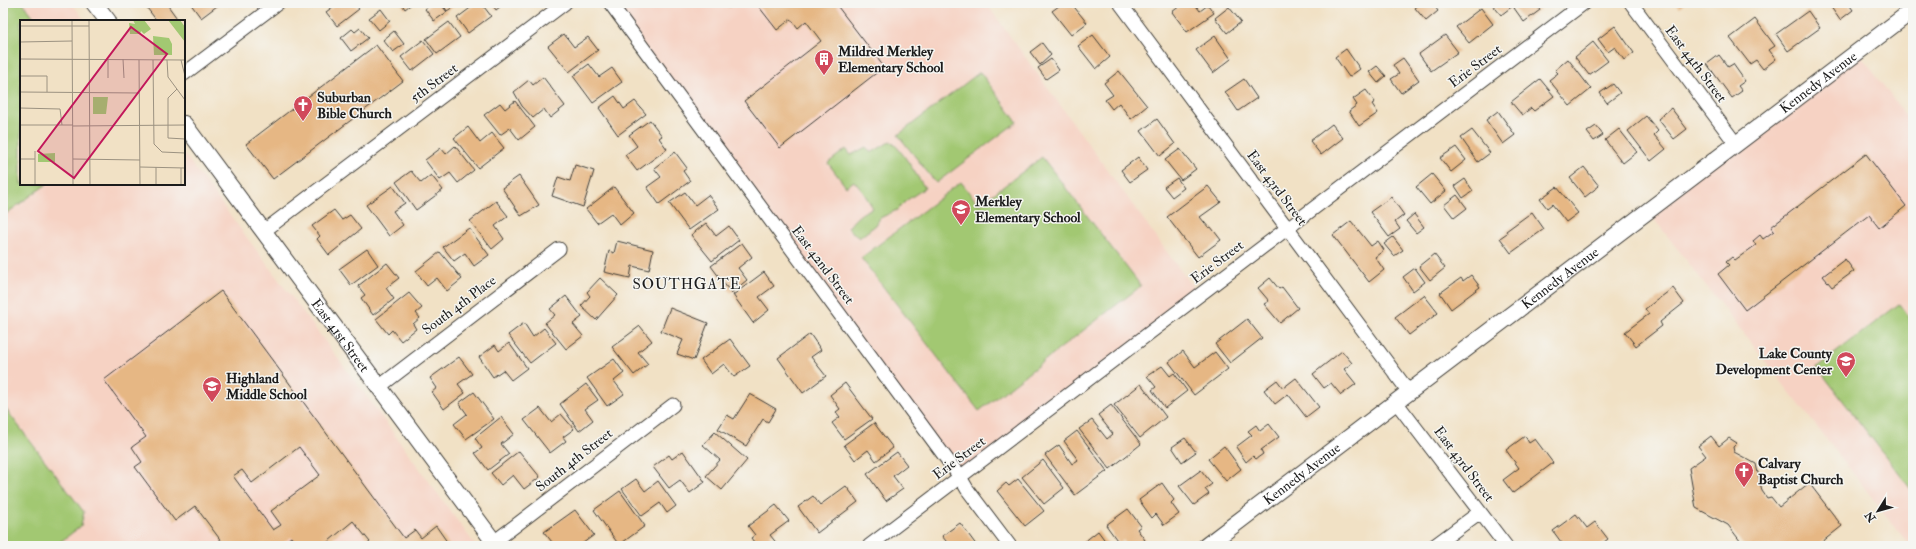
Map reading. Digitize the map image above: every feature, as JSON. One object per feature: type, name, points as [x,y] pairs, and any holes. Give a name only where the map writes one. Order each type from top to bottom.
[{"type":"street","points":[[94,3],[107,20]]},
{"type":"street","points":[[185,73],[278,3]]},
{"type":"street","name":"5th Street","points":[[264,231],[565,3]]},
{"type":"street","name":"East 42nd Street","points":[[610,3],[960,476],[966,489],[1010,546]]},
{"type":"street","name":"East 43rd Street","points":[[1120,3],[1409,392]]},
{"type":"street","name":"Erie Street","points":[[869,546],[1584,3]]},
{"type":"street","name":"East 44th Street","points":[[1631,3],[1736,144]]},
{"type":"street","name":"Kennedy Avenue","points":[[1206,546],[1913,10]]},
{"type":"street","name":"East 41st Street","points":[[185,125],[496,544]]},
{"type":"street","name":"South 4th Place","points":[[379,387],[559,249]]},
{"type":"street","name":"East 43rd Street","points":[[1396,402],[1506,546]]},
{"type":"street","name":"South 4th Street","points":[[496,544],[673,404]]},
{"type":"street","points":[[1434,546],[1480,512]]},
{"type":"shaded area","points":[[3,3],[72,3],[84,20],[20,20],[20,185],[185,185],[185,155],[367,397],[476,546],[3,546]]},
{"type":"shaded area","name":"Merkley Elementary School","points":[[610,3],[986,3],[1199,296],[960,477]]},
{"type":"shaded area","name":"Lake County Development Center","points":[[1858,51],[1913,126],[1913,546],[1910,546],[1647,210]]},
{"type":"green space","points":[[3,3],[23,3],[36,20],[20,20],[20,185],[46,185],[3,216]]},
{"type":"green space","points":[[980,72],[1017,122],[936,183],[898,135]]},
{"type":"green space","points":[[891,141],[905,157],[925,188],[907,200],[897,210],[880,218],[876,225],[859,238],[848,228],[853,221],[865,211],[873,208],[854,181],[846,187],[828,163],[846,149],[851,155],[866,147],[871,153]]},
{"type":"green space","points":[[1042,157],[1141,286],[979,411],[861,258],[961,182],[979,205]]},
{"type":"green space","points":[[1899,304],[1913,323],[1913,492],[1817,367]]},
{"type":"green space","points":[[5,408],[84,512],[81,526],[55,546],[3,546],[3,409]]},
{"type":"building","points":[[166,3],[178,20],[156,20],[144,4]]},
{"type":"building","points":[[190,3],[221,3],[201,18]]},
{"type":"building","points":[[338,3],[354,3],[359,9],[337,26],[326,12]]},
{"type":"building","points":[[401,3],[413,3],[405,9]]},
{"type":"building","points":[[432,3],[440,3],[447,12],[434,21],[425,9]]},
{"type":"building","points":[[442,3],[459,3],[447,11]]},
{"type":"building","points":[[477,3],[481,3],[491,16],[468,33],[457,18]]},
{"type":"building","points":[[491,3],[505,3],[496,10]]},
{"type":"building","points":[[725,3],[735,3],[729,8]]},
{"type":"building","name":"Mildred Merkley Elementary School","points":[[756,3],[835,3],[884,67],[780,148],[744,101],[821,41],[806,21],[798,28],[791,19],[777,30]]},
{"type":"building","points":[[1063,3],[1071,3],[1087,23],[1071,35],[1052,11]]},
{"type":"building","points":[[1184,3],[1194,3],[1200,11],[1208,5],[1214,13],[1187,32],[1172,12]]},
{"type":"building","points":[[1421,3],[1432,3],[1438,11],[1426,21],[1415,8]]},
{"type":"building","points":[[1491,3],[1512,3],[1514,5],[1501,15]]},
{"type":"building","points":[[1517,3],[1535,3],[1540,10],[1524,22],[1514,8],[1518,4]]},
{"type":"building","points":[[1675,3],[1686,3],[1679,8]]},
{"type":"building","points":[[1828,3],[1848,3],[1853,10],[1840,20]]},
{"type":"building","points":[[1229,7],[1241,22],[1227,33],[1215,18]]},
{"type":"building","points":[[1481,8],[1493,24],[1469,43],[1456,27]]},
{"type":"building","points":[[381,9],[390,21],[379,30],[369,18]]},
{"type":"building","points":[[1808,11],[1820,28],[1788,51],[1776,34]]},
{"type":"building","points":[[1755,19],[1775,46],[1769,50],[1776,59],[1763,69],[1756,60],[1750,64],[1730,38]]},
{"type":"building","points":[[449,22],[460,37],[437,54],[426,39]]},
{"type":"building","points":[[1615,26],[1634,53],[1624,60],[1615,47],[1608,52],[1598,39]]},
{"type":"building","points":[[360,28],[368,38],[351,51],[341,38],[352,29],[355,32]]},
{"type":"building","points":[[394,31],[404,44],[393,52],[383,40]]},
{"type":"building","points":[[564,34],[574,47],[588,37],[598,50],[569,72],[548,46]]},
{"type":"building","points":[[1093,35],[1110,57],[1096,69],[1078,46]]},
{"type":"building","points":[[1445,35],[1458,52],[1431,71],[1419,54]]},
{"type":"building","points":[[1215,36],[1231,59],[1213,73],[1196,50]]},
{"type":"building","points":[[423,40],[434,54],[412,71],[401,57]]},
{"type":"building","points":[[1593,42],[1608,61],[1589,75],[1575,57]]},
{"type":"building","points":[[1042,43],[1051,55],[1040,65],[1030,52]]},
{"type":"building","points":[[376,45],[403,81],[273,179],[246,144]]},
{"type":"building","points":[[1346,49],[1360,69],[1349,77],[1335,57]]},
{"type":"building","points":[[1719,55],[1728,67],[1733,64],[1745,81],[1738,86],[1742,91],[1732,98],[1707,64]]},
{"type":"building","points":[[1403,58],[1419,80],[1401,93],[1391,79],[1399,74],[1393,65]]},
{"type":"building","points":[[1051,59],[1059,70],[1046,79],[1038,68]]},
{"type":"building","points":[[1568,59],[1591,89],[1570,106],[1549,80],[1558,73],[1555,70]]},
{"type":"building","points":[[589,64],[599,77],[612,68],[622,82],[593,103],[573,76]]},
{"type":"building","points":[[1377,66],[1386,76],[1378,83],[1369,72]]},
{"type":"building","points":[[1119,71],[1147,106],[1131,119],[1119,103],[1112,109],[1105,100],[1113,95],[1104,83]]},
{"type":"building","points":[[543,77],[565,106],[550,118],[544,109],[533,118],[522,106],[514,92],[529,80],[533,85]]},
{"type":"building","points":[[1244,79],[1257,98],[1238,111],[1225,92]]},
{"type":"building","points":[[1540,79],[1554,96],[1534,111],[1531,108],[1522,115],[1511,102]]},
{"type":"building","points":[[1613,84],[1620,93],[1607,103],[1600,93]]},
{"type":"building","points":[[1366,90],[1375,102],[1372,104],[1378,113],[1359,126],[1349,111],[1357,105],[1353,99]]},
{"type":"building","points":[[615,96],[624,109],[635,101],[646,114],[618,135],[599,108]]},
{"type":"building","points":[[515,101],[535,127],[519,140],[510,128],[500,135],[484,115],[500,103],[505,109]]},
{"type":"building","points":[[1671,108],[1687,129],[1674,139],[1658,119]]},
{"type":"building","points":[[1498,111],[1515,135],[1503,144],[1486,120]]},
{"type":"building","points":[[1646,116],[1658,131],[1654,135],[1666,149],[1651,161],[1628,131]]},
{"type":"building","points":[[1157,119],[1175,144],[1160,156],[1141,131]]},
{"type":"building","points":[[650,120],[662,136],[659,138],[667,149],[637,171],[625,155],[637,146],[629,135]]},
{"type":"building","points":[[1332,124],[1343,138],[1321,155],[1310,141]]},
{"type":"building","points":[[1596,126],[1603,135],[1594,141],[1587,132]]},
{"type":"building","points":[[468,127],[480,143],[492,133],[504,148],[478,168],[454,138]]},
{"type":"building","points":[[1619,129],[1637,152],[1623,163],[1605,140]]},
{"type":"building","points":[[1472,130],[1490,153],[1478,162],[1461,138]]},
{"type":"building","points":[[455,146],[474,170],[458,183],[450,173],[440,180],[425,160],[441,148],[446,154]]},
{"type":"building","points":[[1456,147],[1466,160],[1451,172],[1440,158]]},
{"type":"building","points":[[1180,149],[1196,169],[1181,180],[1165,160]]},
{"type":"building","points":[[675,152],[687,168],[683,171],[690,181],[659,204],[647,187],[661,177],[654,168]]},
{"type":"building","points":[[1866,154],[1906,206],[1879,228],[1869,215],[1745,310],[1718,274],[1729,265],[1726,262],[1732,257],[1735,260],[1756,245],[1753,241],[1760,235],[1763,239],[1774,231],[1771,227]]},
{"type":"building","points":[[1138,157],[1147,170],[1130,182],[1121,170]]},
{"type":"building","points":[[575,165],[594,171],[583,207],[552,196],[558,177],[570,181]]},
{"type":"building","points":[[1584,167],[1599,186],[1585,197],[1570,178]]},
{"type":"building","points":[[411,171],[421,183],[431,175],[443,190],[416,210],[396,182]]},
{"type":"building","points":[[1432,174],[1446,191],[1430,204],[1416,187]]},
{"type":"building","points":[[519,176],[539,205],[521,216],[502,188]]},
{"type":"building","points":[[1177,178],[1184,188],[1172,197],[1164,187]]},
{"type":"building","points":[[1465,179],[1473,191],[1463,198],[1455,186]]},
{"type":"building","points":[[393,186],[405,203],[393,211],[403,225],[389,236],[366,205]]},
{"type":"building","points":[[1208,186],[1221,202],[1200,217],[1209,228],[1211,227],[1221,240],[1198,257],[1167,217]]},
{"type":"building","points":[[614,187],[634,213],[620,225],[611,213],[597,223],[586,209]]},
{"type":"building","points":[[1557,187],[1578,213],[1566,222],[1552,204],[1547,208],[1540,199]]},
{"type":"building","points":[[685,192],[695,205],[708,195],[719,209],[689,230],[669,203]]},
{"type":"building","points":[[1457,195],[1467,208],[1454,218],[1444,205]]},
{"type":"building","points":[[1391,197],[1404,215],[1395,222],[1400,229],[1389,237],[1370,212]]},
{"type":"building","points":[[496,201],[508,216],[495,226],[504,239],[492,249],[470,221]]},
{"type":"building","points":[[334,210],[342,220],[350,215],[361,229],[329,255],[317,239],[320,236],[312,226]]},
{"type":"building","points":[[1532,212],[1544,229],[1511,253],[1500,238],[1507,233],[1506,231]]},
{"type":"building","points":[[1414,214],[1424,227],[1416,233],[1406,221]]},
{"type":"building","points":[[1351,221],[1371,246],[1378,241],[1384,250],[1375,257],[1384,270],[1369,282],[1333,235]]},
{"type":"building","points":[[706,223],[716,236],[729,226],[739,240],[712,261],[691,235]]},
{"type":"building","points":[[469,228],[489,255],[474,266],[465,253],[454,261],[443,247]]},
{"type":"building","points":[[1393,237],[1403,250],[1394,256],[1384,244]]},
{"type":"building","points":[[617,241],[653,250],[649,270],[632,266],[630,278],[604,272],[609,251],[614,253]]},
{"type":"building","points":[[742,243],[752,257],[738,268],[747,280],[731,293],[711,266]]},
{"type":"building","points":[[367,249],[378,265],[351,285],[339,269]]},
{"type":"building","points":[[440,252],[462,279],[447,291],[437,278],[427,286],[416,271]]},
{"type":"building","points":[[1434,254],[1445,268],[1430,280],[1419,266]]},
{"type":"building","points":[[1845,259],[1854,271],[1832,287],[1823,276]]},
{"type":"building","points":[[387,263],[399,278],[386,288],[394,299],[373,315],[361,298],[365,295],[358,286]]},
{"type":"building","points":[[1415,268],[1425,282],[1413,291],[1403,277]]},
{"type":"building","points":[[764,272],[774,286],[759,297],[769,310],[753,323],[733,295]]},
{"type":"building","points":[[1471,275],[1480,287],[1451,309],[1440,293],[1461,278],[1463,281]]},
{"type":"building","points":[[600,278],[618,295],[596,320],[581,306],[590,296],[587,292]]},
{"type":"building","points":[[1270,278],[1279,289],[1282,287],[1298,308],[1280,323],[1264,304],[1269,301],[1258,288]]},
{"type":"building","points":[[1673,288],[1684,303],[1660,322],[1662,326],[1636,346],[1625,332],[1649,314],[1645,309]]},
{"type":"building","name":"Highland Middle School","points":[[221,291],[404,538],[415,530],[421,538],[436,526],[450,546],[365,546],[370,542],[353,521],[323,546],[298,546],[291,537],[283,543],[285,546],[225,546],[195,506],[175,521],[135,467],[142,462],[132,447],[146,437],[104,380]],"holes":[[[299,447],[320,475],[271,511],[281,525],[273,530],[233,476],[242,470],[252,483]]]},
{"type":"building","points":[[409,293],[422,308],[416,313],[420,318],[413,324],[416,329],[401,341],[392,330],[388,334],[376,319]]},
{"type":"building","points":[[1424,295],[1438,313],[1409,335],[1395,317]]},
{"type":"building","points":[[566,296],[582,317],[573,324],[583,336],[566,349],[545,323],[555,315],[550,309]]},
{"type":"building","points":[[670,308],[708,323],[694,360],[677,354],[683,340],[661,331]]},
{"type":"building","points":[[1247,319],[1262,338],[1230,363],[1215,344]]},
{"type":"building","points":[[524,323],[533,337],[544,328],[556,343],[530,363],[508,335]]},
{"type":"building","points":[[640,326],[652,341],[638,352],[648,364],[634,375],[612,347]]},
{"type":"building","points":[[810,334],[821,350],[811,357],[826,376],[803,393],[778,358]]},
{"type":"building","points":[[730,339],[750,366],[734,377],[724,364],[711,374],[701,360]]},
{"type":"building","points":[[509,343],[527,368],[511,380],[503,370],[493,377],[479,357],[495,345],[499,351]]},
{"type":"building","points":[[1183,351],[1195,367],[1215,352],[1228,369],[1194,395],[1169,362]]},
{"type":"building","points":[[1342,351],[1352,363],[1344,369],[1356,384],[1341,395],[1331,383],[1324,388],[1313,374]]},
{"type":"building","points":[[459,357],[472,374],[458,384],[465,393],[444,409],[432,392],[437,388],[430,378]]},
{"type":"building","points":[[614,359],[624,373],[614,381],[624,394],[607,406],[587,378]]},
{"type":"building","points":[[1162,366],[1170,376],[1174,373],[1187,391],[1165,408],[1152,390],[1156,387],[1147,376]]},
{"type":"building","points":[[1296,378],[1319,407],[1306,417],[1288,394],[1275,404],[1264,390],[1277,380],[1283,388]]},
{"type":"building","points":[[845,383],[872,419],[844,439],[832,423],[840,417],[836,412],[840,409],[830,395]]},
{"type":"building","points":[[586,384],[598,400],[585,409],[593,420],[579,431],[560,404]]},
{"type":"building","points":[[1141,384],[1166,417],[1140,438],[1114,405]]},
{"type":"building","points":[[474,392],[494,419],[466,439],[454,424],[467,414],[459,403]]},
{"type":"building","points":[[750,394],[776,409],[768,422],[763,419],[746,446],[718,429],[727,415],[734,419]]},
{"type":"building","points":[[1111,405],[1141,444],[1110,469],[1079,429],[1092,420],[1107,439],[1113,434],[1098,415]]},
{"type":"building","points":[[540,408],[551,422],[561,414],[574,429],[563,437],[566,441],[550,453],[524,420]]},
{"type":"building","points":[[501,417],[514,434],[501,444],[509,454],[488,470],[475,453],[482,448],[475,438]]},
{"type":"building","points":[[874,423],[893,448],[876,461],[868,450],[855,460],[844,445]]},
{"type":"building","points":[[1269,424],[1279,437],[1261,450],[1263,454],[1256,459],[1253,456],[1246,462],[1236,447],[1252,435],[1248,431],[1256,425],[1260,431]]},
{"type":"building","points":[[1077,431],[1107,471],[1075,495],[1045,455],[1059,445],[1072,464],[1078,460],[1064,441]]},
{"type":"building","points":[[715,432],[747,460],[722,490],[706,476],[720,460],[703,445]]},
{"type":"building","points":[[1525,436],[1529,443],[1535,439],[1553,463],[1513,493],[1503,480],[1519,468],[1506,450]]},
{"type":"building","points":[[1711,436],[1719,446],[1729,438],[1737,443],[1733,447],[1734,452],[1756,464],[1762,491],[1767,498],[1771,497],[1779,507],[1809,483],[1842,526],[1817,546],[1744,546],[1728,525],[1696,508],[1689,468],[1706,456],[1698,446]]},
{"type":"building","points":[[1185,438],[1196,452],[1182,462],[1172,447]]},
{"type":"building","points":[[1224,446],[1241,469],[1226,481],[1208,459]]},
{"type":"building","points":[[519,451],[540,477],[524,489],[513,475],[501,485],[491,473]]},
{"type":"building","points":[[683,451],[705,482],[690,493],[680,480],[669,488],[653,467],[669,455],[672,459]]},
{"type":"building","points":[[897,452],[907,465],[893,476],[903,489],[886,501],[867,474]]},
{"type":"building","points":[[1043,460],[1064,488],[1044,504],[1022,477]]},
{"type":"building","points":[[1201,470],[1212,484],[1205,489],[1209,494],[1194,505],[1179,486]]},
{"type":"building","points":[[636,479],[645,491],[658,481],[676,506],[667,513],[660,503],[642,516],[622,489]]},
{"type":"building","points":[[1018,479],[1044,511],[1025,526],[997,491],[1006,483],[1009,486]]},
{"type":"building","points":[[1162,483],[1174,500],[1171,503],[1179,514],[1164,525],[1156,514],[1152,518],[1139,500]]},
{"type":"building","points":[[846,486],[858,502],[817,533],[798,507],[813,496],[820,505]]},
{"type":"building","points":[[620,491],[645,526],[619,545],[594,510]]},
{"type":"building","points":[[776,505],[789,521],[770,535],[778,545],[757,546],[751,538],[755,535],[748,526]]},
{"type":"building","points":[[1128,509],[1141,526],[1137,529],[1145,540],[1137,546],[1127,546],[1123,540],[1119,543],[1106,525]]},
{"type":"building","points":[[575,510],[594,535],[579,546],[547,546],[552,542],[544,532]]},
{"type":"building","points":[[1576,514],[1587,528],[1595,522],[1608,539],[1599,546],[1564,546],[1553,531]]},
{"type":"building","points":[[960,523],[977,546],[950,546],[942,536]]},
{"type":"building","points":[[1098,531],[1109,546],[1079,546]]},
{"type":"building","points":[[196,541],[200,546],[189,546]]},
{"type":"place","name":"Mildred Merkley Elementary School","points":[[824,76]]},
{"type":"place","name":"Suburban Bible Church","points":[[303,122]]},
{"type":"place","name":"Merkley Elementary School","points":[[961,226]]},
{"type":"place","name":"Lake County Development Center","points":[[1846,378]]},
{"type":"place","name":"Highland Middle School","points":[[212,403]]},
{"type":"place","name":"Calvary Baptist Church","points":[[1744,488]]},
{"type":"district","name":"SOUTHGATE","points":[[687,284]]}]
